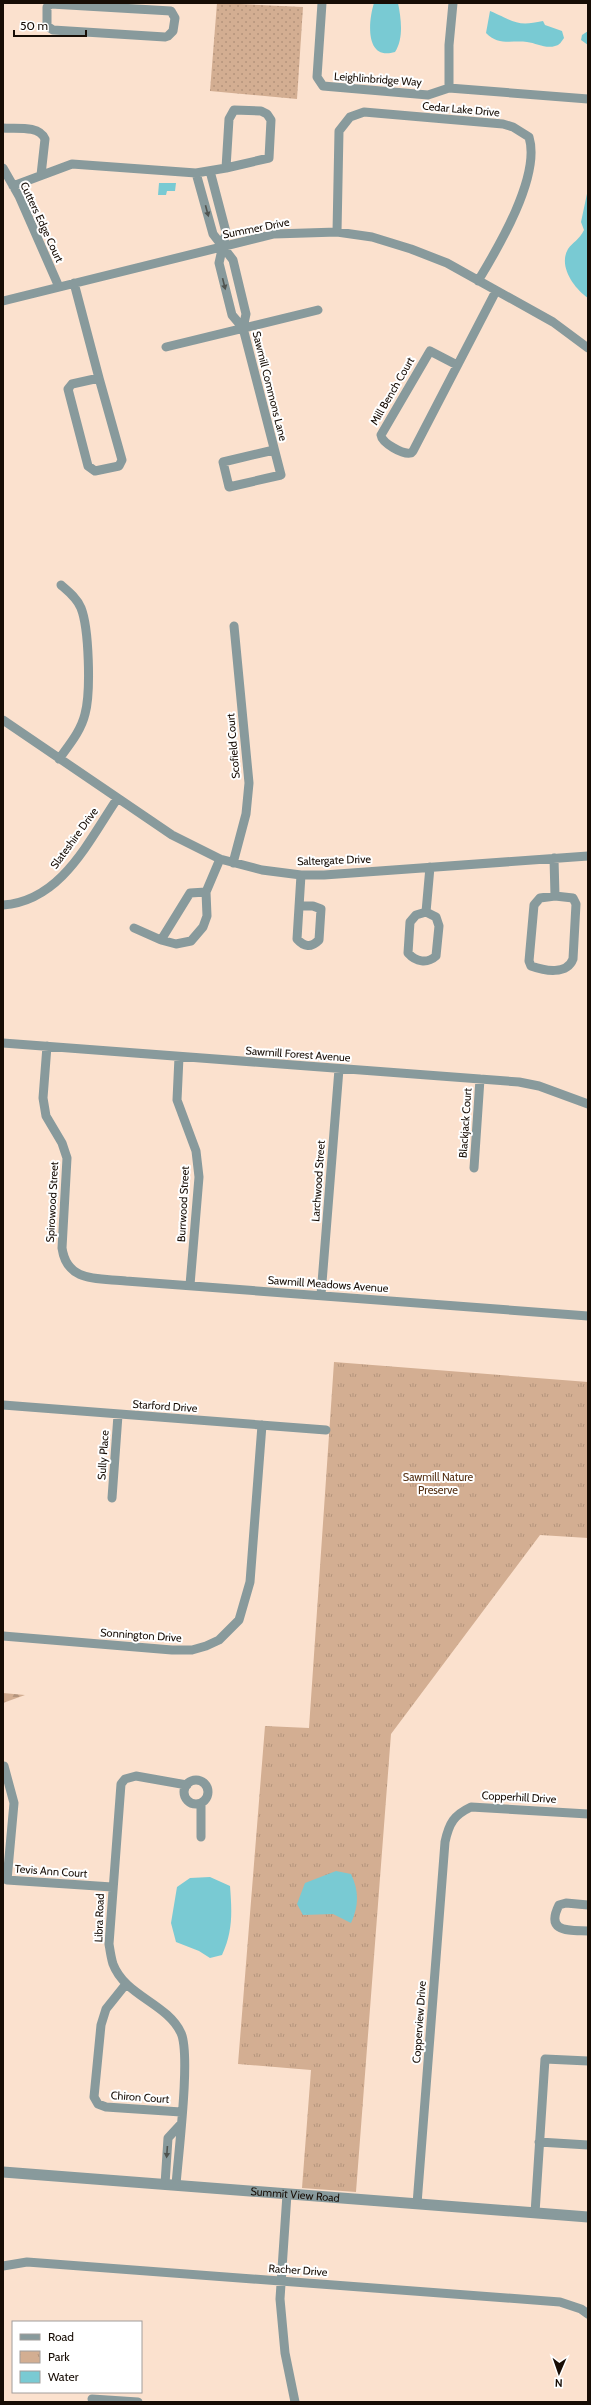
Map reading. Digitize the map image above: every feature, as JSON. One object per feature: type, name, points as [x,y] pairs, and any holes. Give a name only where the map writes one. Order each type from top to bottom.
[{"type":"street","name":"Leighlinbridge Way","points":[[322,3],[317,77],[323,86],[428,95],[450,88],[588,99]]},
{"type":"street","points":[[450,88],[449,45],[453,3]]},
{"type":"street","points":[[82,4],[171,11],[175,18],[173,31],[165,37],[53,30],[47,26],[48,5],[82,4]]},
{"type":"street","points":[[13,186],[41,175],[78,164],[196,173],[226,168],[269,158],[271,120],[267,114],[261,111],[240,110],[230,114],[226,168]]},
{"type":"street","name":"Cedar Lake Drive","points":[[337,232],[339,131],[350,117],[364,112],[503,124],[513,127],[529,137],[529,174],[513,217],[478,281]]},
{"type":"street","name":"Cutters Edge Court","points":[[3,128],[35,130],[43,135],[45,139],[41,175]]},
{"type":"street","name":"Cutters Edge Court","points":[[3,168],[13,186],[59,287]]},
{"type":"street","name":"Sawmill Commons Lane","points":[[210,171],[226,232],[219,263],[232,315],[243,328],[281,475],[229,487],[223,462],[274,450]]},
{"type":"street","name":"Sawmill Commons Lane","points":[[196,173],[213,234],[233,260],[246,314],[243,328]]},
{"type":"street","name":"Summer Drive","points":[[3,301],[274,234],[337,232],[372,237],[411,249],[447,263],[553,322],[588,348]]},
{"type":"street","points":[[74,283],[122,460],[119,466],[95,472],[88,466],[68,389],[72,384],[99,378]]},
{"type":"street","name":"Mill Bench Court","points":[[456,365],[430,351],[381,435],[383,440],[404,453],[411,453],[496,291]]},
{"type":"street","name":"Sawmill Commons Lane","points":[[166,347],[318,310]]},
{"type":"street","points":[[59,759],[78,731],[85,715],[90,680],[81,608],[73,596],[61,585]]},
{"type":"street","name":"Scofield Court","points":[[233,863],[246,814],[249,783],[234,626]]},
{"type":"street","name":"Saltergate Drive","points":[[3,720],[172,835],[220,859],[262,870],[301,875],[588,856]]},
{"type":"street","name":"Slateshire Drive","points":[[3,905],[21,903],[48,890],[69,870],[117,799]]},
{"type":"street","points":[[554,858],[555,896]]},
{"type":"street","points":[[134,928],[161,940],[176,944],[191,941],[203,927],[207,916],[206,892],[220,859]]},
{"type":"street","points":[[426,912],[430,867]]},
{"type":"street","points":[[299,906],[313,906],[321,909],[318,940],[314,945],[307,946],[301,944],[297,939],[299,906],[301,875]]},
{"type":"street","points":[[161,940],[190,893],[206,892]]},
{"type":"street","points":[[555,896],[568,896],[574,898],[576,904],[573,959],[570,967],[566,970],[540,969],[531,966],[529,961],[534,905],[540,898],[555,896]]},
{"type":"street","points":[[426,912],[436,917],[439,926],[436,956],[430,961],[413,958],[408,953],[410,922],[416,915],[426,912]]},
{"type":"street","name":"Sawmill Forest Avenue","points":[[3,1043],[526,1083],[588,1104]]},
{"type":"street","name":"Spirowood Street","points":[[47,1046],[43,1098],[46,1116],[62,1143],[66,1158],[62,1248],[64,1258],[69,1267]]},
{"type":"street","name":"Burrwood Street","points":[[179,1056],[177,1100],[196,1151],[199,1177],[190,1285]]},
{"type":"street","name":"Larchwood Street","points":[[322,1295],[339,1069]]},
{"type":"street","name":"Blackjack Court","points":[[474,1168],[480,1079]]},
{"type":"street","name":"Sawmill Meadows Avenue","points":[[69,1267],[76,1274],[86,1277],[588,1316]]},
{"type":"street","name":"Starford Drive","points":[[3,1405],[326,1430]]},
{"type":"street","name":"Sully Place","points":[[112,1498],[118,1415]]},
{"type":"street","name":"Sonnington Drive","points":[[3,1636],[172,1650],[192,1650],[218,1640],[239,1620],[250,1582],[262,1426]]},
{"type":"street","name":"Tevis Ann Court","points":[[4,1766],[14,1803],[7,1880],[112,1887]]},
{"type":"street","name":"Libra Road","points":[[170,2185],[168,2138],[180,2125],[185,2060],[181,2034],[164,2012],[126,1984],[114,1965],[109,1944],[120,1790],[125,1779],[136,1776],[187,1785]]},
{"type":"street","points":[[201,1803],[193,1804],[186,1799],[184,1792],[189,1781],[197,1779],[207,1786],[208,1794],[201,1803],[201,1837]]},
{"type":"street","name":"Copperhill Drive","points":[[445,1842],[448,1826],[457,1814],[471,1807],[588,1814]]},
{"type":"street","name":"Copperview Drive","points":[[417,2204],[445,1842]]},
{"type":"street","points":[[588,1905],[559,1905],[556,1911],[555,1924],[564,1930],[588,1931]]},
{"type":"street","name":"Chiron Court","points":[[126,1984],[106,2009],[101,2025],[94,2097],[98,2104],[106,2107],[181,2112]]},
{"type":"street","points":[[535,2213],[545,2059],[588,2062]]},
{"type":"street","points":[[540,2142],[588,2145]]},
{"type":"street","name":"Summit View Road","points":[[3,2172],[588,2217]]},
{"type":"street","points":[[287,2194],[280,2299],[284,2352],[293,2402]]},
{"type":"street","name":"Racher Drive","points":[[3,2266],[27,2262],[560,2302],[581,2309],[588,2314]]},
{"type":"street","points":[[92,2399],[138,2402]]},
{"type":"green space","points":[[217,3],[303,7],[297,99],[210,91]]},
{"type":"green space","name":"Sawmill Nature Preserve","points":[[334,1362],[588,1382],[588,1538],[540,1535],[391,1734],[356,2192],[302,2188],[311,2070],[238,2064],[265,1726],[309,1728]]},
{"type":"green space","points":[[3,1693],[25,1695],[3,1703]]},
{"type":"water","points":[[374,3],[398,3],[401,21],[401,34],[400,41],[395,52],[385,53],[378,51],[371,38],[370,29]]},
{"type":"water","points":[[490,11],[515,22],[534,23],[543,21],[545,25],[562,31],[564,38],[557,46],[552,47],[527,42],[505,42],[495,40],[486,33]]},
{"type":"water","points":[[588,31],[588,45],[581,40],[582,35]]},
{"type":"water","points":[[159,183],[176,183],[175,191],[167,191],[166,195],[158,195]]},
{"type":"water","points":[[588,189],[588,298],[578,289],[569,276],[566,269],[565,256],[568,249],[584,230],[581,222]]},
{"type":"water","points":[[336,1871],[351,1874],[356,1886],[357,1904],[351,1923],[333,1914],[303,1915],[297,1904],[305,1883]]},
{"type":"water","points":[[210,1877],[230,1886],[231,1921],[226,1946],[222,1955],[210,1958],[199,1951],[176,1942],[171,1923],[177,1887],[190,1878]]}]
